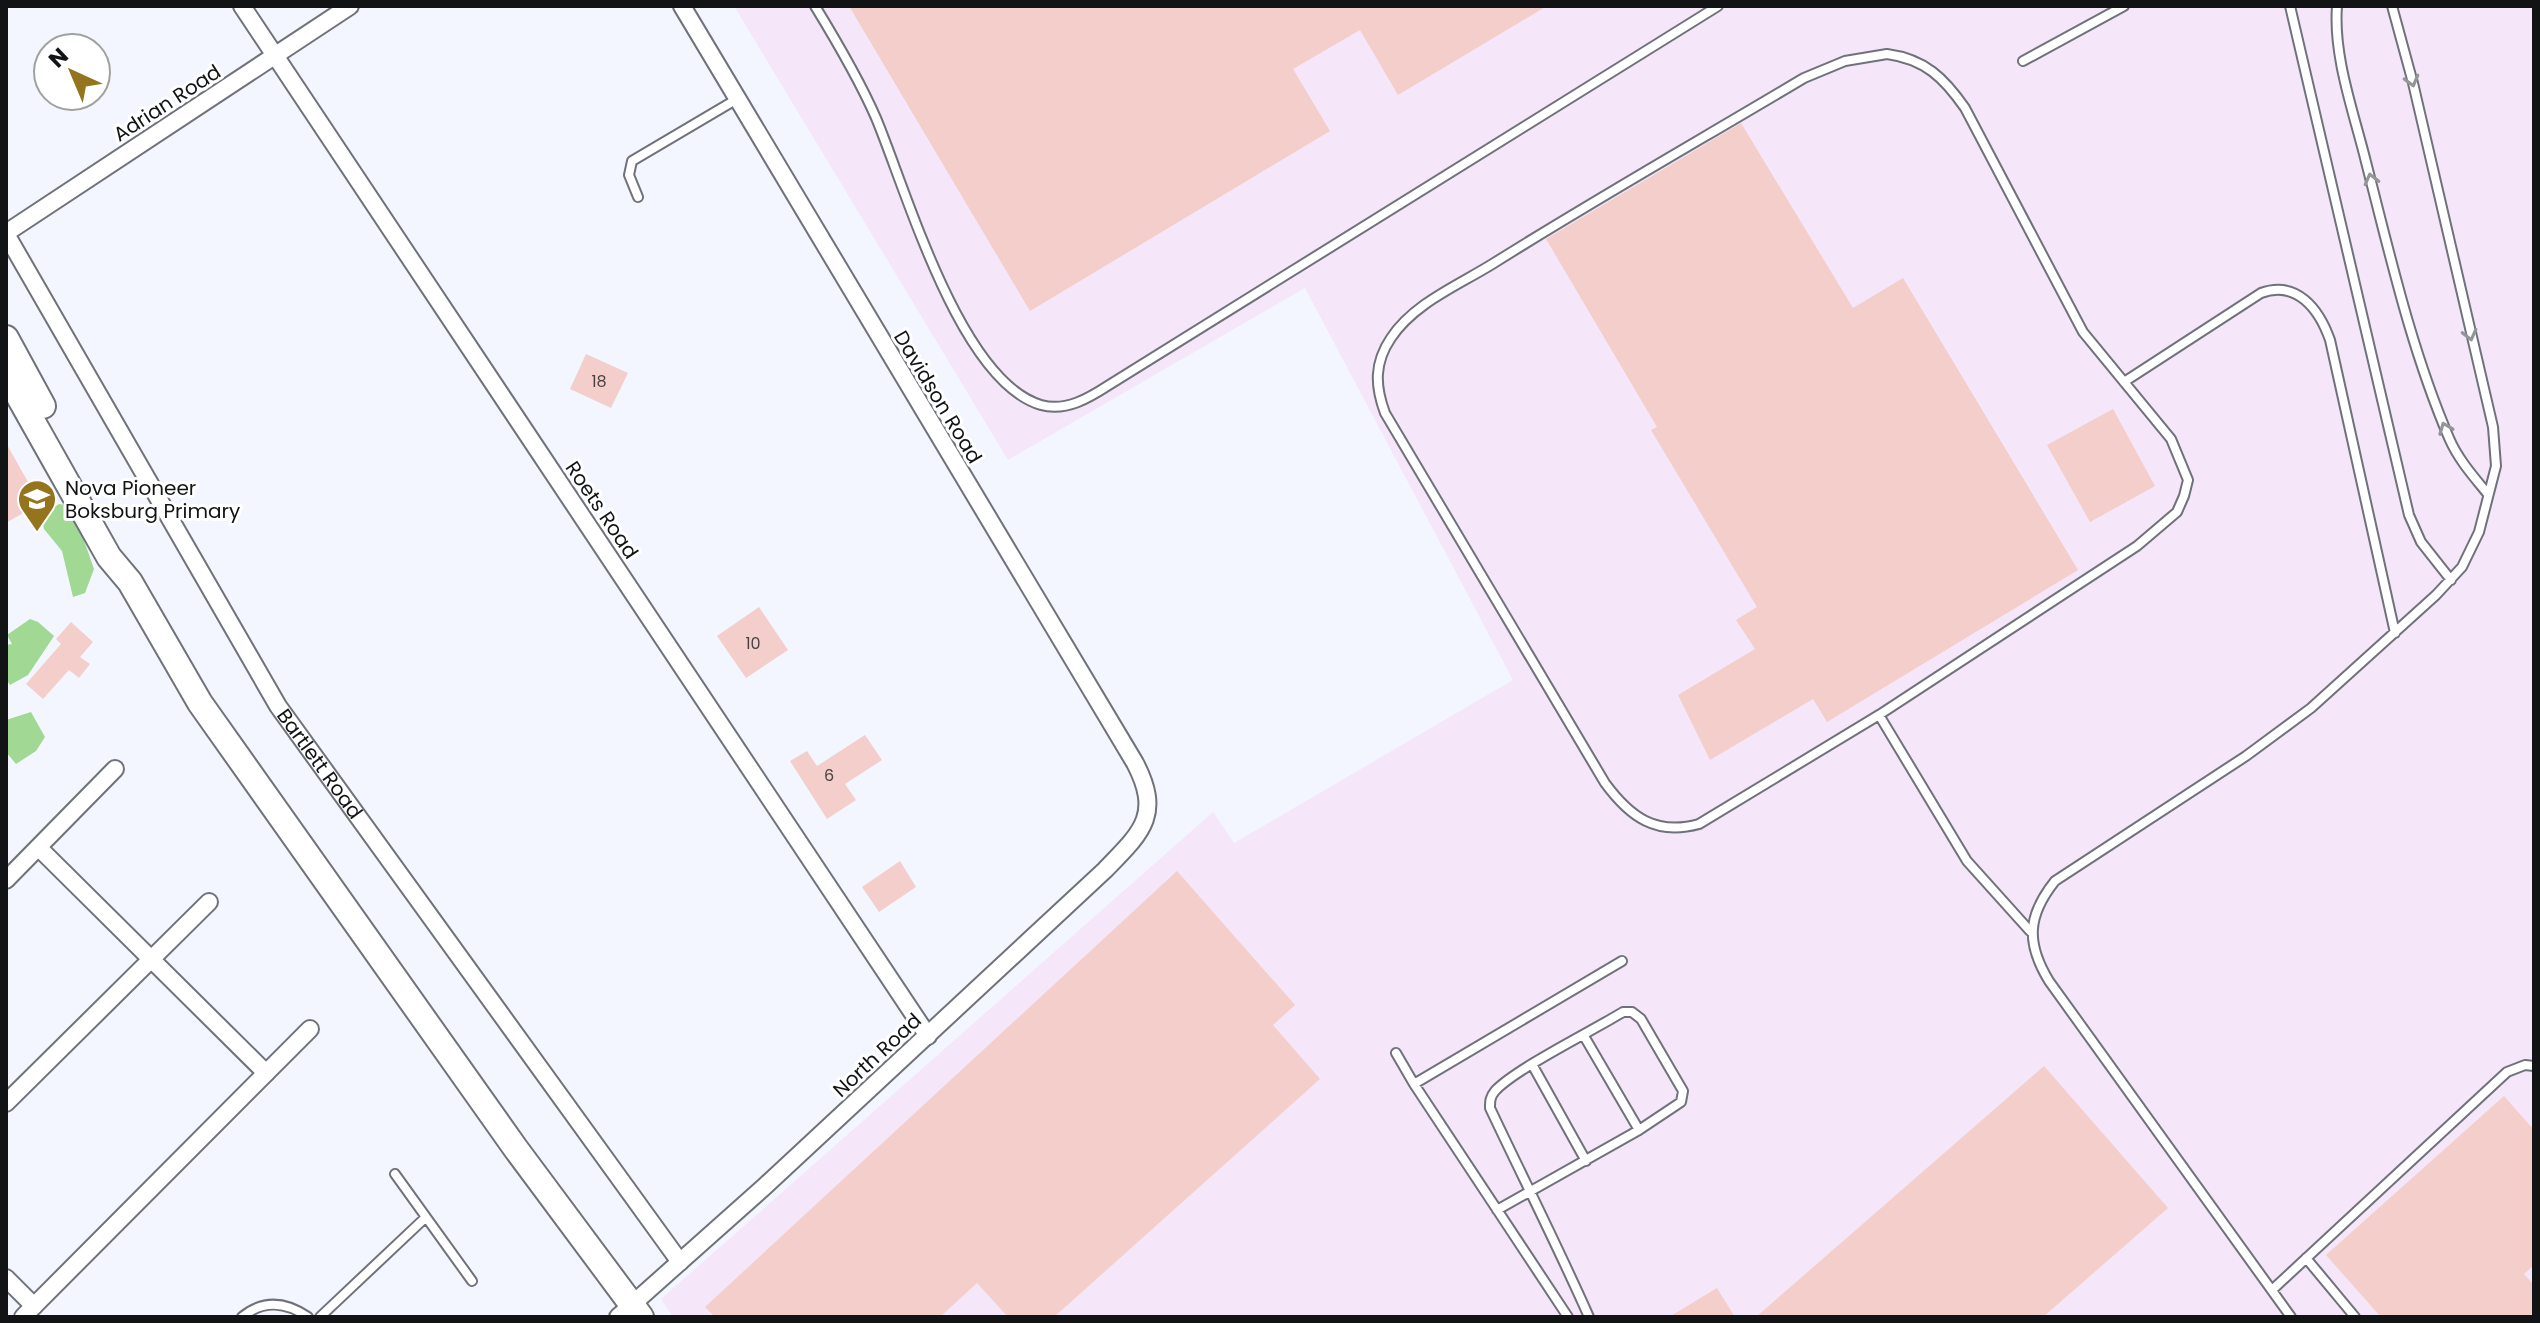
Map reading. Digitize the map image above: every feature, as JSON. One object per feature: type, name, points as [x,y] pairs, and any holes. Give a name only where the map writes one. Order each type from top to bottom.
[{"type":"street","name":"Roets Road","points":[[242,6],[928,1036]]},
{"type":"street","name":"Adrian Road","points":[[6,234],[350,6]]},
{"type":"street","name":"Davidson Road","points":[[682,6],[1135,763],[1148,788],[1149,811]]},
{"type":"street","name":"Bartlett Road","points":[[6,234],[278,706],[680,1262]]},
{"type":"street","points":[[6,338],[121,551],[128,566],[130,582]]},
{"type":"street","points":[[6,374],[109,557],[130,582],[200,703],[630,1313]]},
{"type":"street","points":[[6,880],[115,769]]},
{"type":"street","name":"North Road","points":[[630,1313],[680,1262],[1105,870],[1131,843],[1149,811]]},
{"type":"street","points":[[39,848],[266,1073]]},
{"type":"street","points":[[6,1103],[209,902]]},
{"type":"street","points":[[6,1278],[28,1312],[310,1029]]},
{"type":"lane","points":[[815,6],[875,115],[947,292],[972,343],[1005,384],[1022,396],[1043,405],[1055,406],[1066,406],[1098,392],[1718,6]]},
{"type":"lane","points":[[2023,61],[2124,6]]},
{"type":"lane","points":[[2290,6],[2409,515],[2421,542],[2451,580]]},
{"type":"lane","points":[[2337,6],[2339,45],[2348,91],[2411,336],[2450,440],[2487,493]]},
{"type":"lane","points":[[2291,1317],[2049,981],[2032,949],[2030,931],[2039,904],[2055,881],[2246,756],[2311,708],[2451,580],[2471,551],[2485,514],[2487,493],[2496,466],[2493,427],[2413,83],[2392,6]]},
{"type":"lane","points":[[1887,54],[1922,62],[1949,86],[1965,108],[2083,332],[2171,439],[2188,480],[2177,512],[2137,546],[1879,715],[1699,824],[1663,829],[1632,814],[1605,783],[1385,413],[1377,376],[1380,357],[1392,336],[1426,303],[1804,78],[1845,61],[1887,54]]},
{"type":"lane","points":[[638,197],[629,175],[632,161],[737,99]]},
{"type":"lane","points":[[2124,382],[2261,293],[2285,289],[2305,300],[2324,323],[2330,340],[2395,633]]},
{"type":"lane","points":[[1879,715],[1967,861],[2030,931]]},
{"type":"lane","points":[[1414,1084],[1622,961]]},
{"type":"lane","points":[[1497,1210],[1530,1191],[1586,1161],[1639,1130],[1681,1102],[1683,1091],[1641,1019],[1632,1012],[1623,1012],[1533,1066],[1497,1089],[1490,1099],[1490,1108],[1530,1191],[1589,1317]]},
{"type":"lane","points":[[1584,1036],[1639,1130]]},
{"type":"lane","points":[[1396,1053],[1568,1317]]},
{"type":"lane","points":[[2272,1290],[2507,1072],[2525,1065],[2534,1066]]},
{"type":"lane","points":[[1533,1066],[1586,1161]]},
{"type":"lane","points":[[395,1174],[472,1281]]},
{"type":"lane","points":[[320,1317],[425,1218]]},
{"type":"lane","points":[[2306,1258],[2355,1317]]},
{"type":"lane","points":[[242,1317],[259,1306],[269,1304],[288,1306],[308,1317]]},
{"type":"shaded area","points":[[734,6],[2534,6],[2534,1317],[673,1317],[661,1299],[1213,812],[1234,843],[1513,680],[1305,288],[1008,460]]},
{"type":"green space","points":[[59,504],[72,506],[94,569],[85,593],[73,597],[62,551],[44,529],[41,515]]},
{"type":"green space","points":[[30,619],[54,636],[28,675],[10,685],[6,679],[6,645],[12,644],[7,635]]},
{"type":"green space","points":[[31,712],[45,737],[36,751],[16,764],[6,752],[6,720]]},
{"type":"building","points":[[849,6],[1547,6],[1398,95],[1360,30],[1293,69],[1330,131],[1030,311]]},
{"type":"building","points":[[1741,123],[1853,308],[1903,278],[2078,570],[1827,722],[1813,699],[1710,760],[1678,695],[1755,649],[1736,620],[1757,607],[1651,430],[1657,427],[1546,239]]},
{"type":"building","points":[[586,354],[628,373],[611,408],[570,389]]},
{"type":"building","points":[[2113,409],[2155,486],[2090,522],[2047,445]]},
{"type":"building","points":[[6,443],[36,496],[25,502],[30,509],[6,523]]},
{"type":"building","points":[[759,607],[788,650],[746,678],[717,636]]},
{"type":"building","points":[[71,622],[93,642],[80,657],[90,664],[79,678],[69,670],[43,699],[26,684],[61,644],[56,639]]},
{"type":"building","points":[[865,735],[882,760],[845,784],[856,800],[827,819],[790,761],[807,751],[817,766]]},
{"type":"building","points":[[900,861],[916,887],[879,912],[862,887]]},
{"type":"building","points":[[1177,871],[1295,1005],[1273,1025],[1320,1079],[1054,1317],[1008,1317],[977,1283],[940,1317],[715,1317],[705,1307]]},
{"type":"building","points":[[2044,1066],[2168,1208],[2043,1317],[1756,1317]]},
{"type":"building","points":[[2504,1096],[2534,1130],[2534,1265],[2524,1274],[2534,1285],[2534,1317],[2381,1317],[2326,1255]]},
{"type":"building","points":[[1717,1288],[1735,1317],[1669,1317]]},
{"type":"place","name":"Nova Pioneer Boksburg Primary","points":[[37,533]]}]
